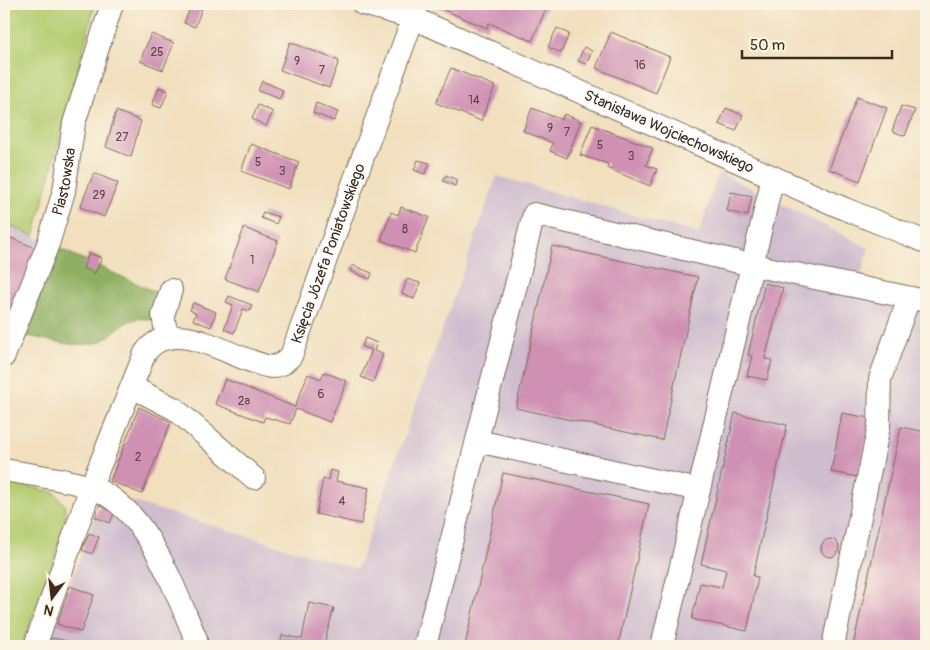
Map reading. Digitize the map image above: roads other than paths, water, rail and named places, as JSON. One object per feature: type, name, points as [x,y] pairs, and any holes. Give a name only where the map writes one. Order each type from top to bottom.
[{"type":"street","name":"Piastowska","points":[[4,356],[48,244],[64,191],[74,123],[112,4]]},
{"type":"street","points":[[363,4],[416,11]]},
{"type":"street","name":"Stanisława Wojciechowskiego","points":[[416,11],[845,210],[926,242]]},
{"type":"street","name":"Księcia Józefa Poniatowskiego","points":[[167,337],[184,336],[266,366],[277,366],[291,356],[416,11]]},
{"type":"street","points":[[662,646],[774,176]]},
{"type":"street","points":[[425,646],[534,214],[752,264],[918,299],[880,379],[879,426],[833,646]]},
{"type":"street","points":[[36,646],[91,487],[145,353],[152,344],[167,337],[163,315],[171,290]]},
{"type":"street","points":[[132,386],[175,408],[254,478]]},
{"type":"street","points":[[477,441],[699,490]]},
{"type":"street","points":[[4,470],[91,487],[124,507],[155,546],[196,639],[195,646]]}]
